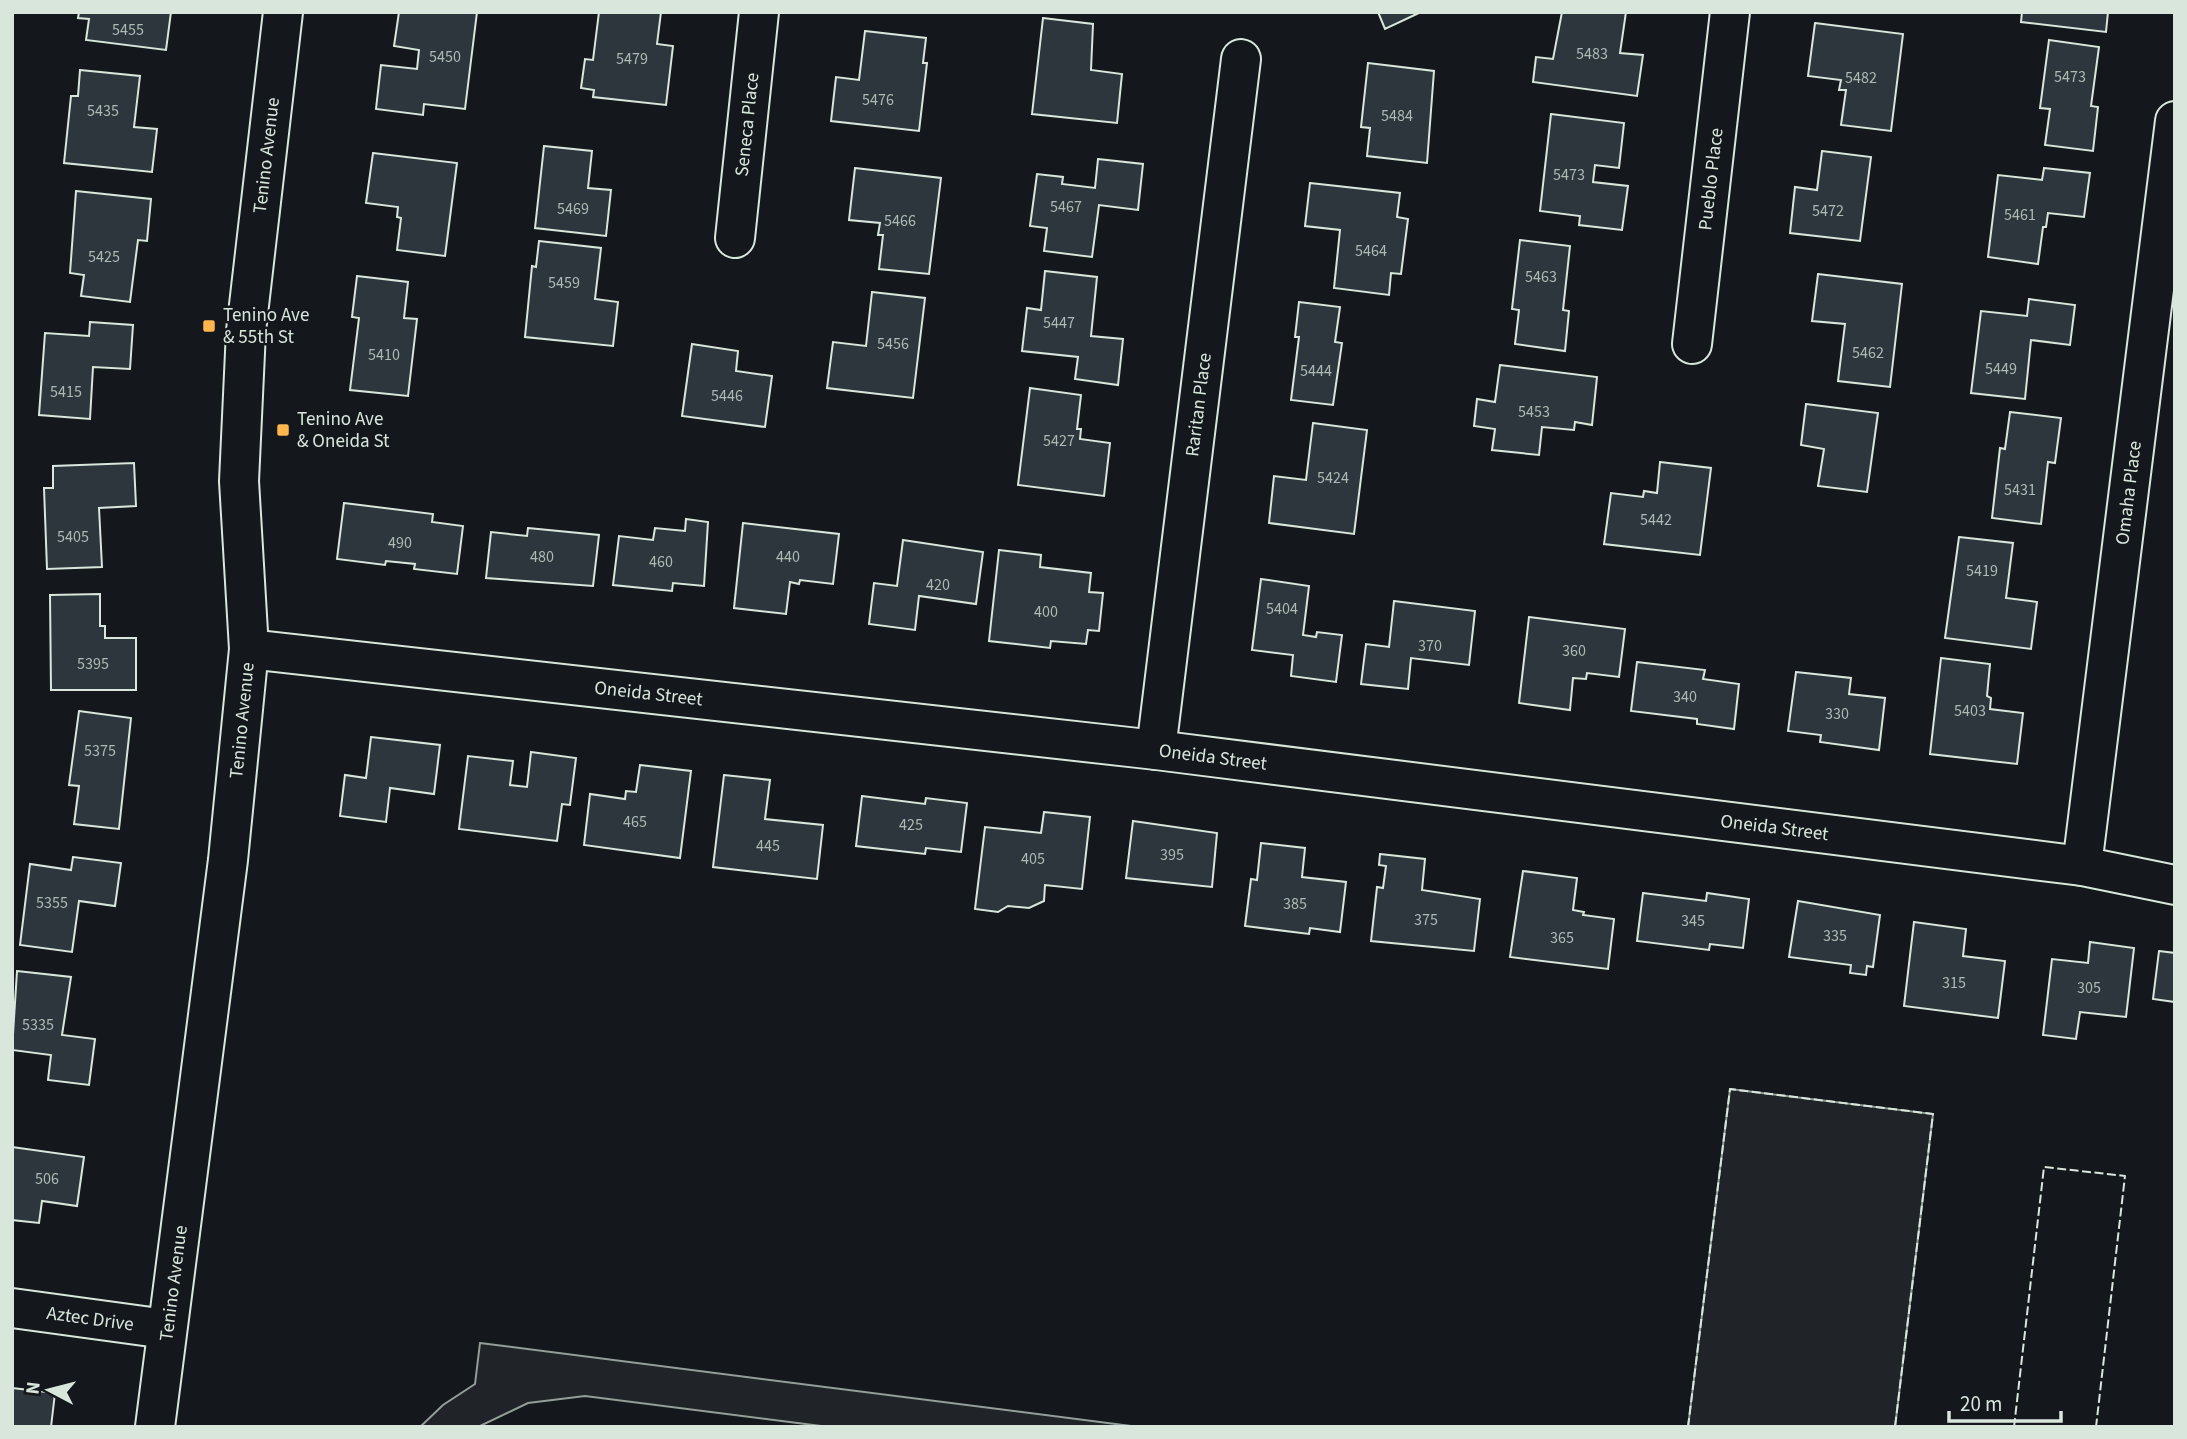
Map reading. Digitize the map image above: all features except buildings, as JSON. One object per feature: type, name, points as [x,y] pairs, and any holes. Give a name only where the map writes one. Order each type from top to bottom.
[{"type":"street","name":"Tenino Avenue","points":[[155,1427],[229,860],[249,649],[239,481],[246,331],[283,12]]},
{"type":"street","name":"Seneca Place","points":[[735,238],[759,12]]},
{"type":"street","name":"Pueblo Place","points":[[1692,344],[1730,12]]},
{"type":"street","name":"Raritan Place","points":[[1156,750],[1241,59]]},
{"type":"street","name":"Omaha Place","points":[[2082,866],[2175,121]]},
{"type":"street","name":"Oneida Street","points":[[249,649],[1156,750],[2082,866],[2175,885]]},
{"type":"street","name":"Aztec Drive","points":[[12,1308],[166,1329]]},
{"type":"shaded area","points":[[1730,1089],[1933,1114],[1895,1427],[1688,1427]]},
{"type":"shaded area","points":[[480,1343],[1139,1427],[829,1427],[585,1396],[528,1403],[478,1427],[420,1427],[443,1405],[475,1384]]},
{"type":"fence","points":[[1688,1427],[1730,1089],[1933,1114],[1895,1427]]},
{"type":"fence","points":[[2014,1427],[2044,1167],[2125,1176],[2096,1427]]},
{"type":"place","name":"Tenino Ave & 55th St","points":[[209,326]]},
{"type":"place","name":"Tenino Ave & Oneida St","points":[[283,430]]}]
